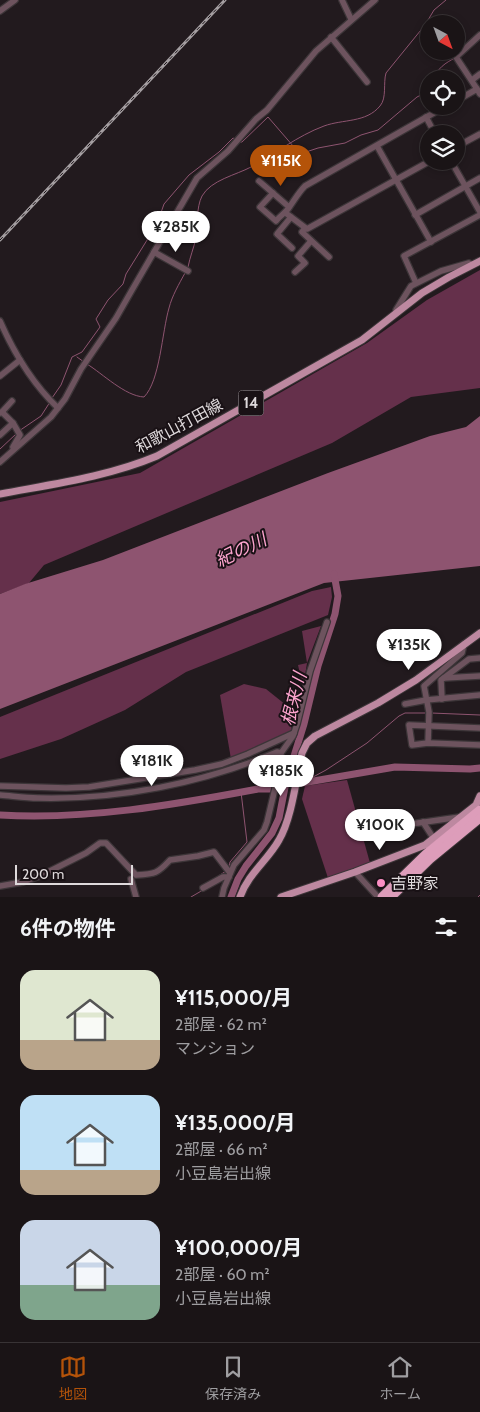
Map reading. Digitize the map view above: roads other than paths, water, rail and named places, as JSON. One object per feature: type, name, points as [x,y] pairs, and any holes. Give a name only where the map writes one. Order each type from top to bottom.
[{"type":"highway","points":[[380,897],[426,854],[480,810]]},
{"type":"highway","points":[[390,897],[430,859],[480,818]]},
{"type":"main road","name":"和歌山打田線","points":[[0,494],[105,474],[157,456],[362,340],[422,293],[480,261]]},
{"type":"main road","points":[[240,897],[250,876],[278,842],[285,829],[302,753],[307,743],[315,736],[378,703],[416,680],[480,633]]},
{"type":"main road","points":[[281,897],[295,895],[425,845],[476,804],[480,796]]},
{"type":"street","points":[[0,11],[14,0]]},
{"type":"street","points":[[342,0],[351,19]]},
{"type":"street","points":[[0,462],[51,416],[56,406],[65,399],[95,347],[116,318],[196,178],[228,151],[282,93],[316,51],[375,0]]},
{"type":"street","points":[[465,97],[479,91],[456,57],[480,35]]},
{"type":"street","points":[[331,38],[367,82]]},
{"type":"street","points":[[472,80],[480,74]]},
{"type":"street","points":[[273,193],[260,207],[276,221],[288,209],[305,186],[431,115]]},
{"type":"street","points":[[426,118],[430,125]]},
{"type":"street","points":[[465,142],[480,134]]},
{"type":"street","points":[[376,146],[431,242]]},
{"type":"street","points":[[259,181],[288,209],[291,217],[307,229],[420,167]]},
{"type":"street","points":[[416,283],[404,256],[480,214],[456,170]]},
{"type":"street","points":[[415,215],[480,178]]},
{"type":"street","points":[[291,217],[276,234],[292,248]]},
{"type":"street","points":[[305,228],[302,232],[329,257]]},
{"type":"street","points":[[295,272],[305,263],[298,256],[311,241]]},
{"type":"street","points":[[154,252],[188,271]]},
{"type":"street","points":[[397,313],[396,310],[416,283],[441,271],[469,263],[472,265]]},
{"type":"street","points":[[0,321],[20,360],[41,391],[56,406]]},
{"type":"street","points":[[0,376],[20,360]]},
{"type":"street","points":[[12,401],[1,412],[13,423],[20,435],[13,449]]},
{"type":"street","points":[[0,435],[13,423]]},
{"type":"street","points":[[222,897],[234,865],[264,830],[278,776],[281,753],[294,733],[310,671],[327,622]]},
{"type":"street","points":[[428,743],[428,714],[424,686],[462,653],[464,644]]},
{"type":"street","points":[[442,698],[441,680],[469,659],[480,658]]},
{"type":"street","points":[[444,678],[480,676]]},
{"type":"street","points":[[405,704],[442,698],[480,695]]},
{"type":"street","points":[[297,703],[299,714]]},
{"type":"street","points":[[480,728],[409,725],[412,745],[428,743],[480,746]]},
{"type":"street","points":[[0,786],[26,788],[81,787],[195,770],[222,764],[294,733]]},
{"type":"street","points":[[0,795],[38,798],[126,793],[220,773],[277,752],[281,753]]},
{"type":"street","points":[[411,824],[460,817]]},
{"type":"street","points":[[424,822],[434,839]]},
{"type":"street","points":[[0,886],[23,882],[40,876],[100,844],[106,843],[136,875],[160,872],[170,860],[214,852],[229,875]]},
{"type":"street","points":[[355,872],[380,897]]},
{"type":"street","points":[[203,888],[229,875]]},
{"type":"street","points":[[131,879],[136,897]]},
{"type":"water","name":"紀の川","points":[[480,416],[480,566],[324,583],[0,709],[0,594],[25,584],[103,560],[328,473],[430,436],[466,427]]},
{"type":"waterway","points":[[188,267],[196,238],[199,206],[206,190],[218,182],[251,167],[314,130],[331,124],[361,118],[374,111],[382,103],[386,73],[425,25],[434,10],[446,0]]},
{"type":"waterway","points":[[439,70],[452,60]]},
{"type":"waterway","points":[[238,142],[242,142],[268,117],[300,154],[318,148],[345,143],[361,135],[378,130],[420,96]]},
{"type":"waterway","points":[[52,398],[61,385],[72,357],[82,352],[100,327],[96,319],[108,300],[123,284],[126,274],[157,224],[164,204],[189,175],[219,152],[233,138],[235,139]]},
{"type":"waterway","points":[[87,364],[122,389],[144,397],[154,380],[170,304],[185,273]]},
{"type":"waterway","points":[[77,357],[84,362]]},
{"type":"waterway","points":[[19,431],[41,416],[50,402]]},
{"type":"waterway","points":[[0,449],[16,434]]},
{"type":"waterway","name":"根来川","points":[[231,897],[238,879],[272,833],[279,818],[286,782],[304,724],[318,666],[335,614],[338,596],[334,574]]},
{"type":"waterway","points":[[302,783],[326,770],[367,743],[399,716],[405,713],[427,713]]},
{"type":"waterway","points":[[431,713],[480,715]]},
{"type":"waterway","points":[[302,783],[395,767],[480,768]]},
{"type":"waterway","points":[[0,815],[65,815],[130,810],[258,789],[270,789]]},
{"type":"waterway","points":[[229,868],[230,862],[247,842],[241,792]]},
{"type":"waterway","points":[[217,877],[226,871]]},
{"type":"waterway","points":[[191,897],[203,890]]},
{"type":"railway","points":[[0,240],[225,0]]},
{"type":"place","name":"吉野家","points":[[381,883]]}]
